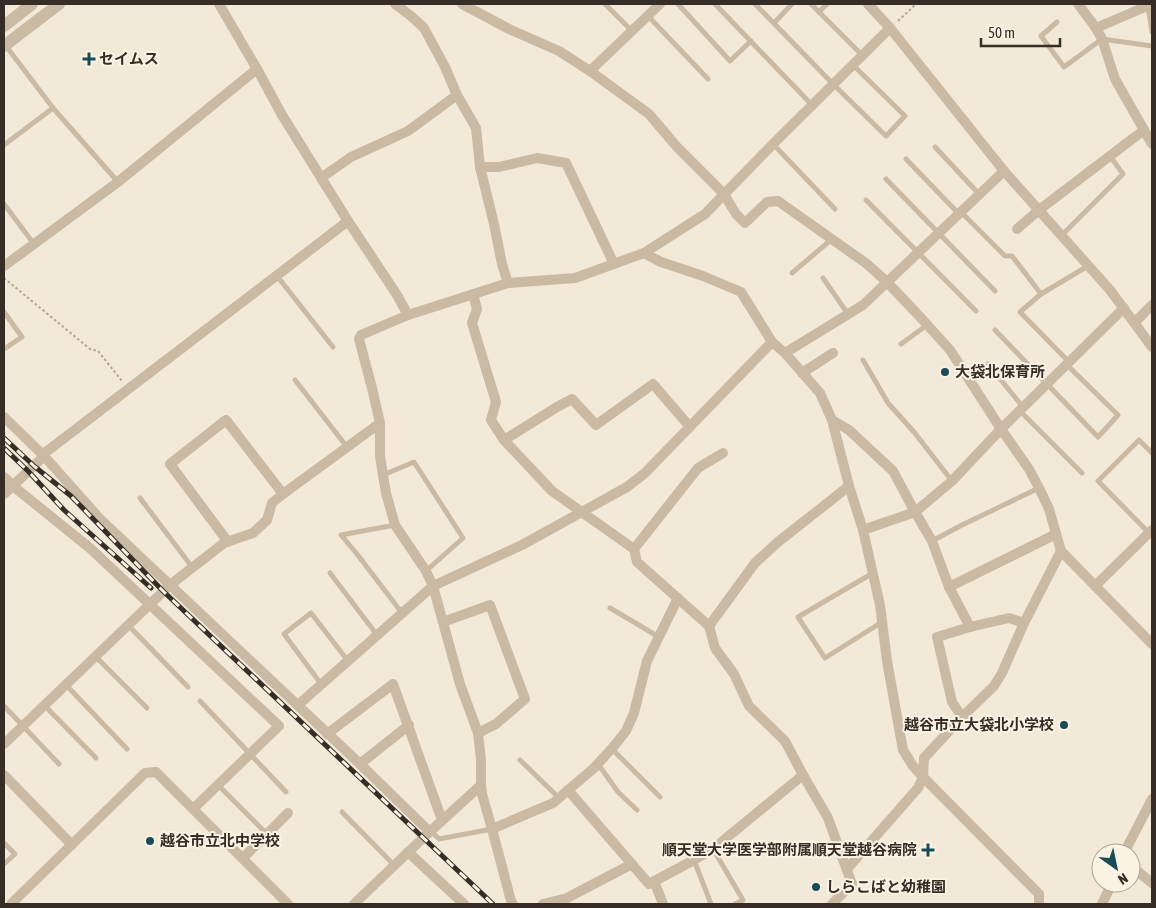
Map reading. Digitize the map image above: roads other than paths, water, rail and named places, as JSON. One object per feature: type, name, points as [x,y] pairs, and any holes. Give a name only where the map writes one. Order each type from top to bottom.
[{"type":"street","points":[[4,26],[32,4]]},
{"type":"street","points":[[4,45],[59,4]]},
{"type":"street","points":[[219,4],[282,115],[348,221],[398,295],[408,315]]},
{"type":"street","points":[[395,4],[424,28],[445,67],[457,95],[476,128],[480,167],[508,283]]},
{"type":"street","points":[[462,4],[511,30],[560,51],[649,114],[676,146],[724,194],[736,214],[745,223],[767,202],[778,201],[867,264],[887,282],[950,350],[1029,469],[1049,509],[1061,551],[1152,644]]},
{"type":"street","points":[[590,71],[660,4]]},
{"type":"street","points":[[868,4],[890,28],[1004,171],[1110,290],[1152,347]]},
{"type":"street","points":[[1078,4],[1102,39],[1115,79],[1152,144]]},
{"type":"street","points":[[1096,28],[1150,5]]},
{"type":"street","points":[[513,904],[481,785],[478,733],[460,684],[433,586],[426,571],[395,524],[386,493],[380,456],[380,423],[359,339],[361,335],[408,315],[508,283],[575,278],[644,253],[705,214],[890,28]]},
{"type":"street","points":[[4,266],[118,182],[257,69]]},
{"type":"street","points":[[321,178],[351,157],[408,131],[457,95]]},
{"type":"street","points":[[1017,229],[1144,130]]},
{"type":"street","points":[[480,167],[499,167],[538,158],[566,163],[614,264]]},
{"type":"street","points":[[785,353],[863,306],[1004,171]]},
{"type":"street","points":[[4,494],[46,452],[348,221]]},
{"type":"street","points":[[644,253],[661,262],[703,276],[741,292],[772,342],[785,353],[820,393],[832,420],[849,486],[863,530],[880,605],[887,661],[903,750],[923,777],[1038,894],[1039,904]]},
{"type":"street","points":[[473,294],[477,309],[472,323],[496,402],[491,420],[504,440],[552,491],[634,549],[637,562],[709,626],[715,648],[734,674],[748,706],[785,741],[828,818],[852,884],[832,904]]},
{"type":"street","points":[[1135,322],[1152,304]]},
{"type":"street","points":[[863,530],[915,512],[952,481],[1124,308]]},
{"type":"street","points":[[298,705],[433,586],[522,545],[627,487],[645,474],[772,342]]},
{"type":"street","points":[[802,373],[833,353]]},
{"type":"street","points":[[504,440],[572,399],[596,425],[653,384],[690,427]]},
{"type":"street","points":[[4,417],[44,456],[100,519],[430,831]]},
{"type":"street","points":[[228,542],[170,464],[226,420],[283,494]]},
{"type":"street","points":[[832,420],[849,430],[893,471],[932,541],[949,587],[970,627]]},
{"type":"street","points":[[4,744],[170,585],[224,543],[252,533],[267,520],[272,503],[380,423]]},
{"type":"street","points":[[634,549],[698,468],[723,453]]},
{"type":"street","points":[[4,476],[13,486],[91,549],[279,726],[194,808]]},
{"type":"street","points":[[709,626],[755,563],[778,542],[849,486]]},
{"type":"street","points":[[1096,586],[1151,532]]},
{"type":"street","points":[[949,587],[1056,534]]},
{"type":"street","points":[[847,869],[918,788],[923,777],[924,758],[994,686],[1002,673],[1024,622],[1061,551]]},
{"type":"street","points":[[492,829],[553,803],[598,763],[626,731],[634,713],[648,661],[678,598]]},
{"type":"street","points":[[442,622],[490,605],[525,699],[496,724],[478,733]]},
{"type":"street","points":[[962,717],[952,702],[937,637],[1009,618],[1024,622]]},
{"type":"street","points":[[327,734],[393,684],[442,820]]},
{"type":"street","points":[[360,764],[409,725]]},
{"type":"street","points":[[11,904],[145,773],[156,772],[288,904]]},
{"type":"street","points":[[4,775],[72,845]]},
{"type":"street","points":[[568,790],[649,884],[713,849],[803,775]]},
{"type":"street","points":[[354,904],[481,785]]},
{"type":"street","points":[[1129,843],[1152,799]]},
{"type":"street","points":[[243,858],[288,813]]},
{"type":"street","points":[[408,852],[464,904]]},
{"type":"street","points":[[543,904],[568,898],[632,864]]},
{"type":"street","points":[[1141,874],[1152,882]]},
{"type":"street","points":[[654,881],[663,904]]},
{"type":"lane","points":[[605,4],[632,31]]},
{"type":"lane","points":[[678,4],[730,61],[751,41]]},
{"type":"lane","points":[[715,4],[812,105]]},
{"type":"lane","points":[[755,4],[886,136],[905,116],[853,64]]},
{"type":"lane","points":[[774,23],[792,4]]},
{"type":"lane","points":[[811,4],[862,55]]},
{"type":"lane","points":[[819,12],[826,4]]},
{"type":"lane","points":[[1150,5],[1152,32]]},
{"type":"lane","points":[[648,16],[708,79]]},
{"type":"lane","points":[[1057,22],[1041,36],[1064,68],[1102,39],[1152,46]]},
{"type":"lane","points":[[4,45],[53,108],[118,182]]},
{"type":"lane","points":[[4,145],[53,108]]},
{"type":"lane","points":[[773,144],[835,209]]},
{"type":"lane","points":[[935,147],[980,194]]},
{"type":"lane","points":[[1062,235],[1123,174],[1110,156]]},
{"type":"lane","points":[[906,159],[1005,256],[1012,256],[1041,294]]},
{"type":"lane","points":[[886,180],[995,291]]},
{"type":"lane","points":[[866,200],[976,311]]},
{"type":"lane","points":[[4,204],[34,244]]},
{"type":"lane","points":[[792,273],[832,239]]},
{"type":"lane","points":[[995,330],[1098,437],[1118,415],[1020,312],[1041,294],[1088,265]]},
{"type":"lane","points":[[276,275],[333,347]]},
{"type":"lane","points":[[823,278],[848,314]]},
{"type":"lane","points":[[4,312],[22,337],[4,349]]},
{"type":"lane","points":[[900,344],[928,325]]},
{"type":"lane","points":[[863,360],[888,403],[914,432],[952,481]]},
{"type":"lane","points":[[988,364],[1022,409],[1082,473]]},
{"type":"lane","points":[[295,380],[347,447]]},
{"type":"lane","points":[[1151,532],[1098,481],[1139,440],[1152,453]]},
{"type":"lane","points":[[383,475],[414,462],[463,538],[426,571]]},
{"type":"lane","points":[[932,541],[1039,488]]},
{"type":"lane","points":[[140,498],[192,568]]},
{"type":"lane","points":[[395,524],[341,536],[402,613]]},
{"type":"lane","points":[[330,573],[377,635]]},
{"type":"lane","points":[[872,573],[798,617],[825,658],[882,622]]},
{"type":"lane","points":[[610,608],[659,637]]},
{"type":"lane","points":[[322,684],[284,634],[311,613],[348,661]]},
{"type":"lane","points":[[128,625],[188,687]]},
{"type":"lane","points":[[95,656],[147,708]]},
{"type":"lane","points":[[66,685],[127,748]]},
{"type":"lane","points":[[200,702],[286,792]]},
{"type":"lane","points":[[44,705],[96,758]]},
{"type":"lane","points":[[4,706],[59,764]]},
{"type":"lane","points":[[611,749],[660,797]]},
{"type":"lane","points":[[520,760],[559,798]]},
{"type":"lane","points":[[598,763],[618,792],[637,810]]},
{"type":"lane","points":[[218,785],[267,834]]},
{"type":"lane","points":[[342,812],[394,865]]},
{"type":"lane","points":[[430,831],[439,839],[492,829]]},
{"type":"lane","points":[[4,843],[15,854],[4,864]]},
{"type":"lane","points":[[713,849],[743,900],[735,904]]},
{"type":"lane","points":[[694,860],[711,904]]},
{"type":"railway","points":[[4,438],[34,466],[71,496],[163,591],[493,904]]},
{"type":"railway","points":[[5,449],[64,510],[151,588]]},
{"type":"place","name":"セイムス","points":[[89,59]]},
{"type":"place","name":"大袋北保育所","points":[[945,372]]},
{"type":"place","name":"越谷市立大袋北小学校","points":[[1064,725]]},
{"type":"place","name":"越谷市立北中学校","points":[[150,841]]},
{"type":"place","name":"順天堂大学医学部附属順天堂越谷病院","points":[[928,850]]},
{"type":"place","name":"しらこばと幼稚園","points":[[816,887]]}]
